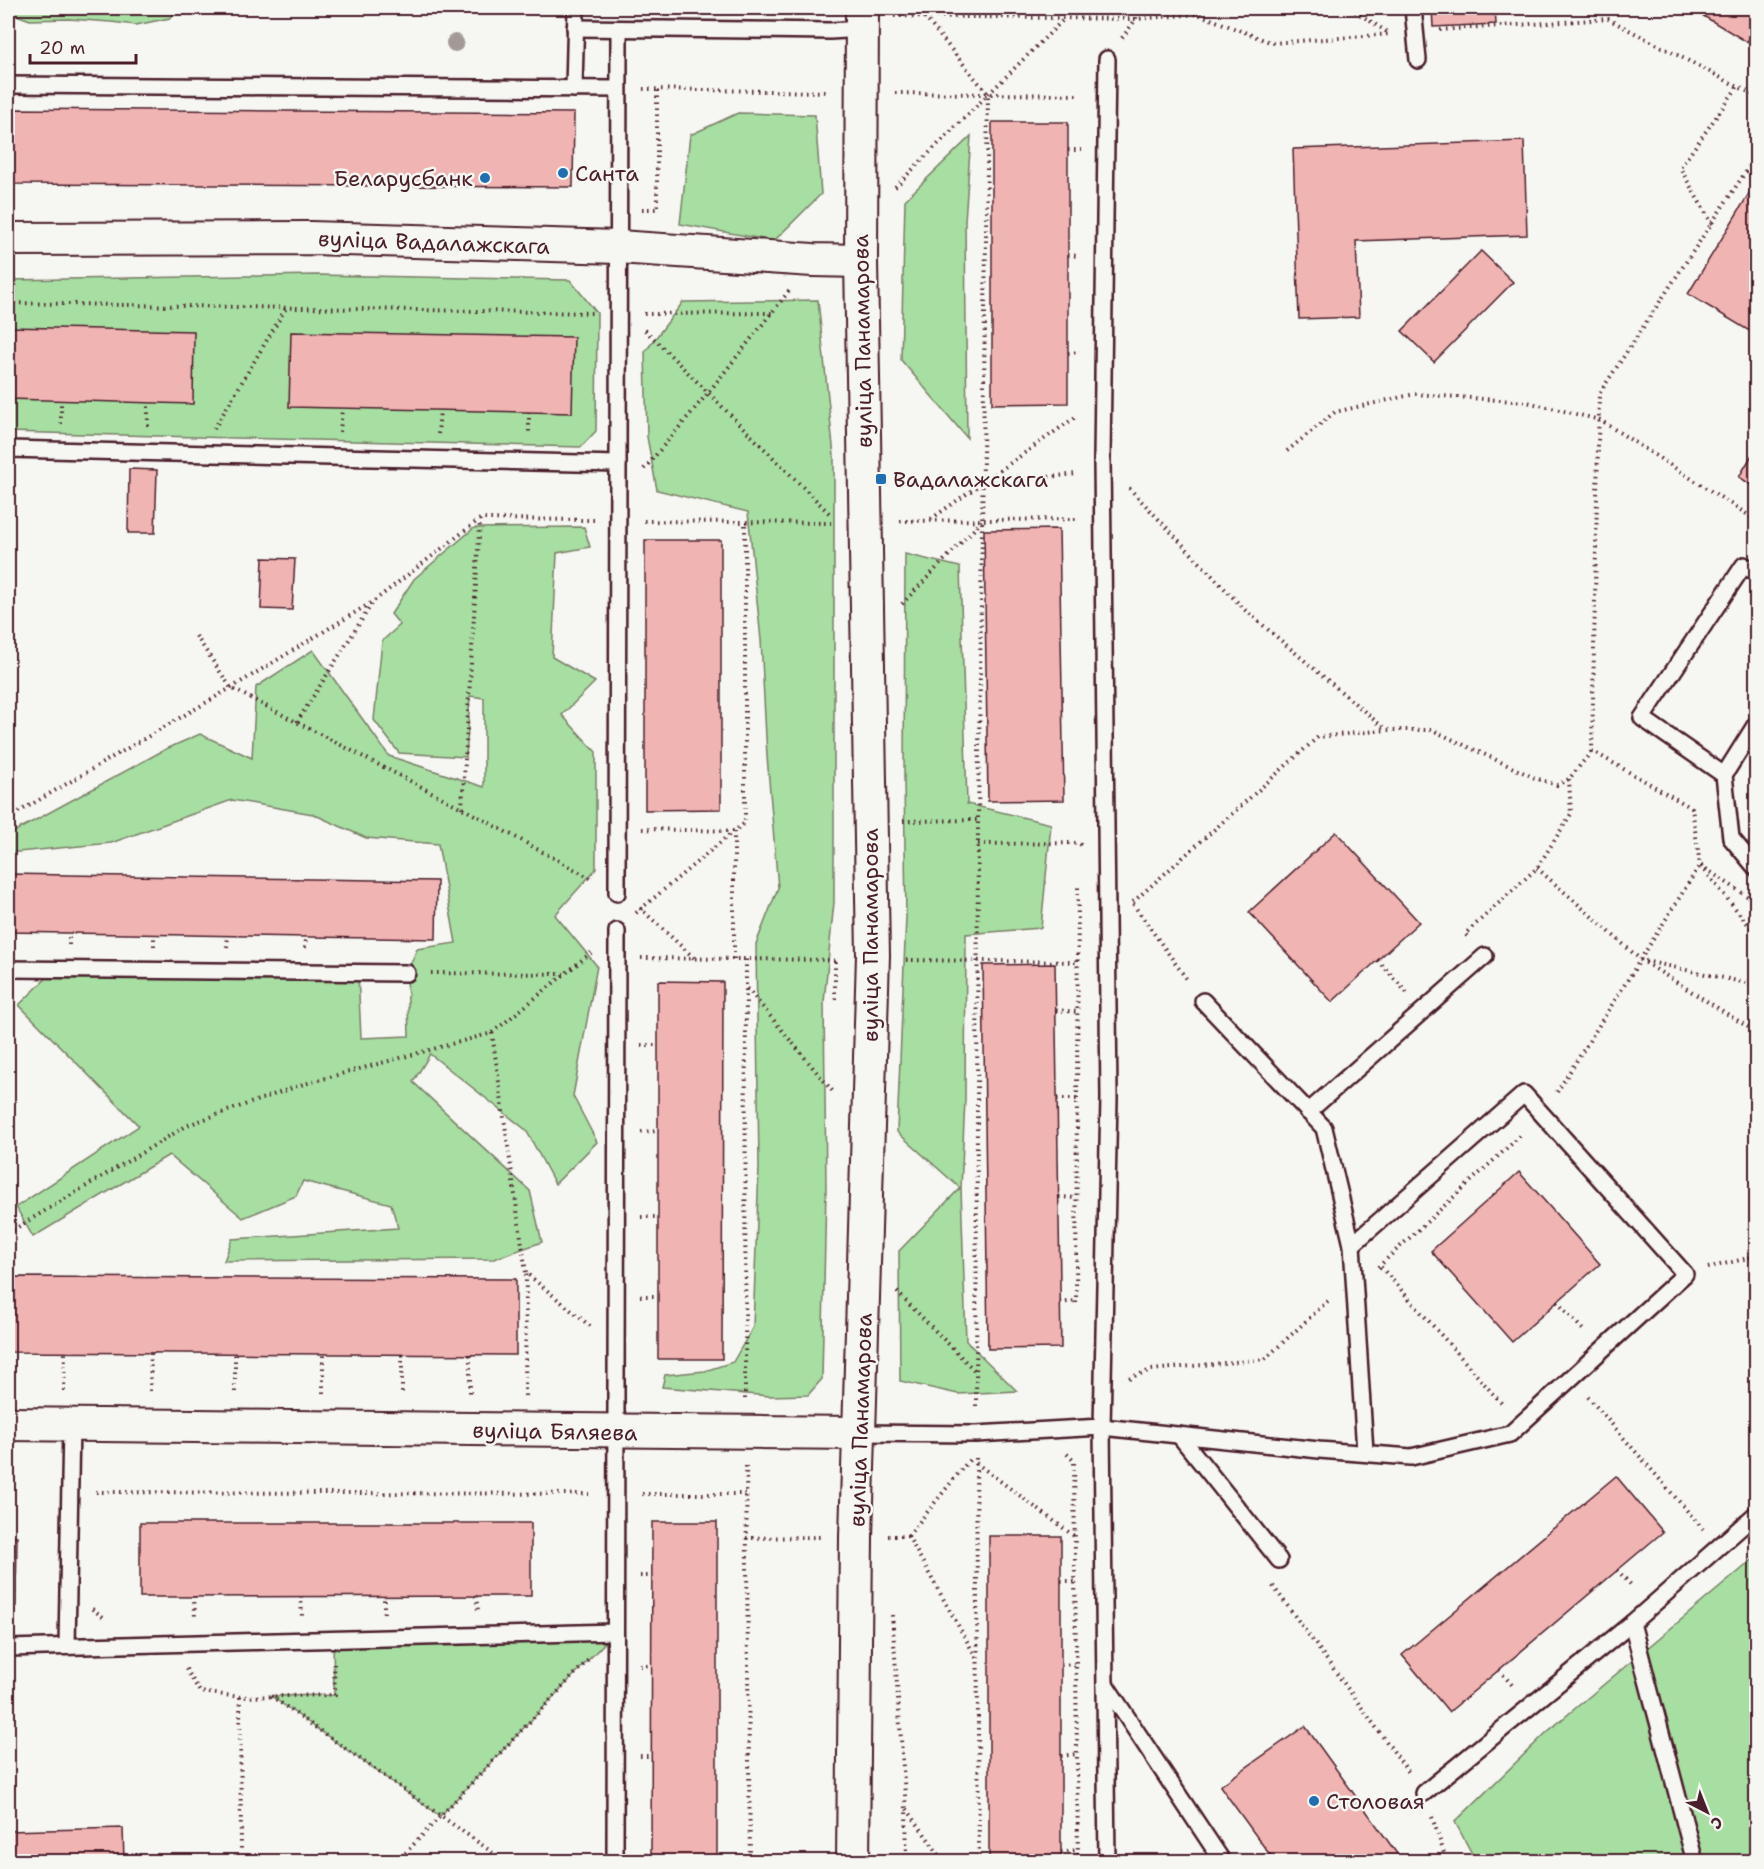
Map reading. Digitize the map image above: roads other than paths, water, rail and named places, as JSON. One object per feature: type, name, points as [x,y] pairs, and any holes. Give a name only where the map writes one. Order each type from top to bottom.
[{"type":"street","name":"вуліца Панамарова","points":[[853,1862],[859,1433],[884,958],[861,261],[871,18]]},
{"type":"street","name":"вуліца Вадалажскага","points":[[8,239],[310,238],[618,247],[861,261]]},
{"type":"street","name":"вуліца Бяляева","points":[[8,1424],[859,1433]]},
{"type":"lane","points":[[574,89],[576,8]]},
{"type":"lane","points":[[1413,8],[1418,60]]},
{"type":"lane","points":[[575,28],[830,31],[871,18]]},
{"type":"lane","points":[[617,893],[619,29]]},
{"type":"lane","points":[[1107,59],[1102,460],[1109,1098],[1102,1427],[1107,1862]]},
{"type":"lane","points":[[8,85],[618,89]]},
{"type":"lane","points":[[8,449],[618,464]]},
{"type":"lane","points":[[1724,775],[1641,718],[1744,565],[1756,573]]},
{"type":"lane","points":[[1756,724],[1724,775],[1731,838],[1756,868]]},
{"type":"lane","points":[[615,1862],[617,931]]},
{"type":"lane","points":[[1308,1112],[1485,956]]},
{"type":"lane","points":[[8,969],[406,973]]},
{"type":"lane","points":[[1203,1001],[1324,1128],[1352,1245],[1365,1452]]},
{"type":"lane","name":"вуліца Бяляева","points":[[859,1433],[976,1434],[1102,1427],[1319,1450],[1412,1457],[1510,1434],[1685,1274],[1524,1094],[1352,1245]]},
{"type":"lane","points":[[67,1646],[71,1425]]},
{"type":"lane","points":[[1179,1435],[1279,1560]]},
{"type":"lane","points":[[1424,1793],[1632,1623],[1756,1514]]},
{"type":"lane","points":[[1632,1623],[1695,1862]]},
{"type":"lane","points":[[8,1648],[615,1632]]},
{"type":"lane","points":[[1105,1684],[1223,1862]]},
{"type":"place","name":"Санта","points":[[563,173]]},
{"type":"place","name":"Беларусбанк","points":[[485,178]]},
{"type":"place","name":"Вадалажскага","points":[[881,479]]},
{"type":"place","name":"Столовая","points":[[1314,1801]]}]
